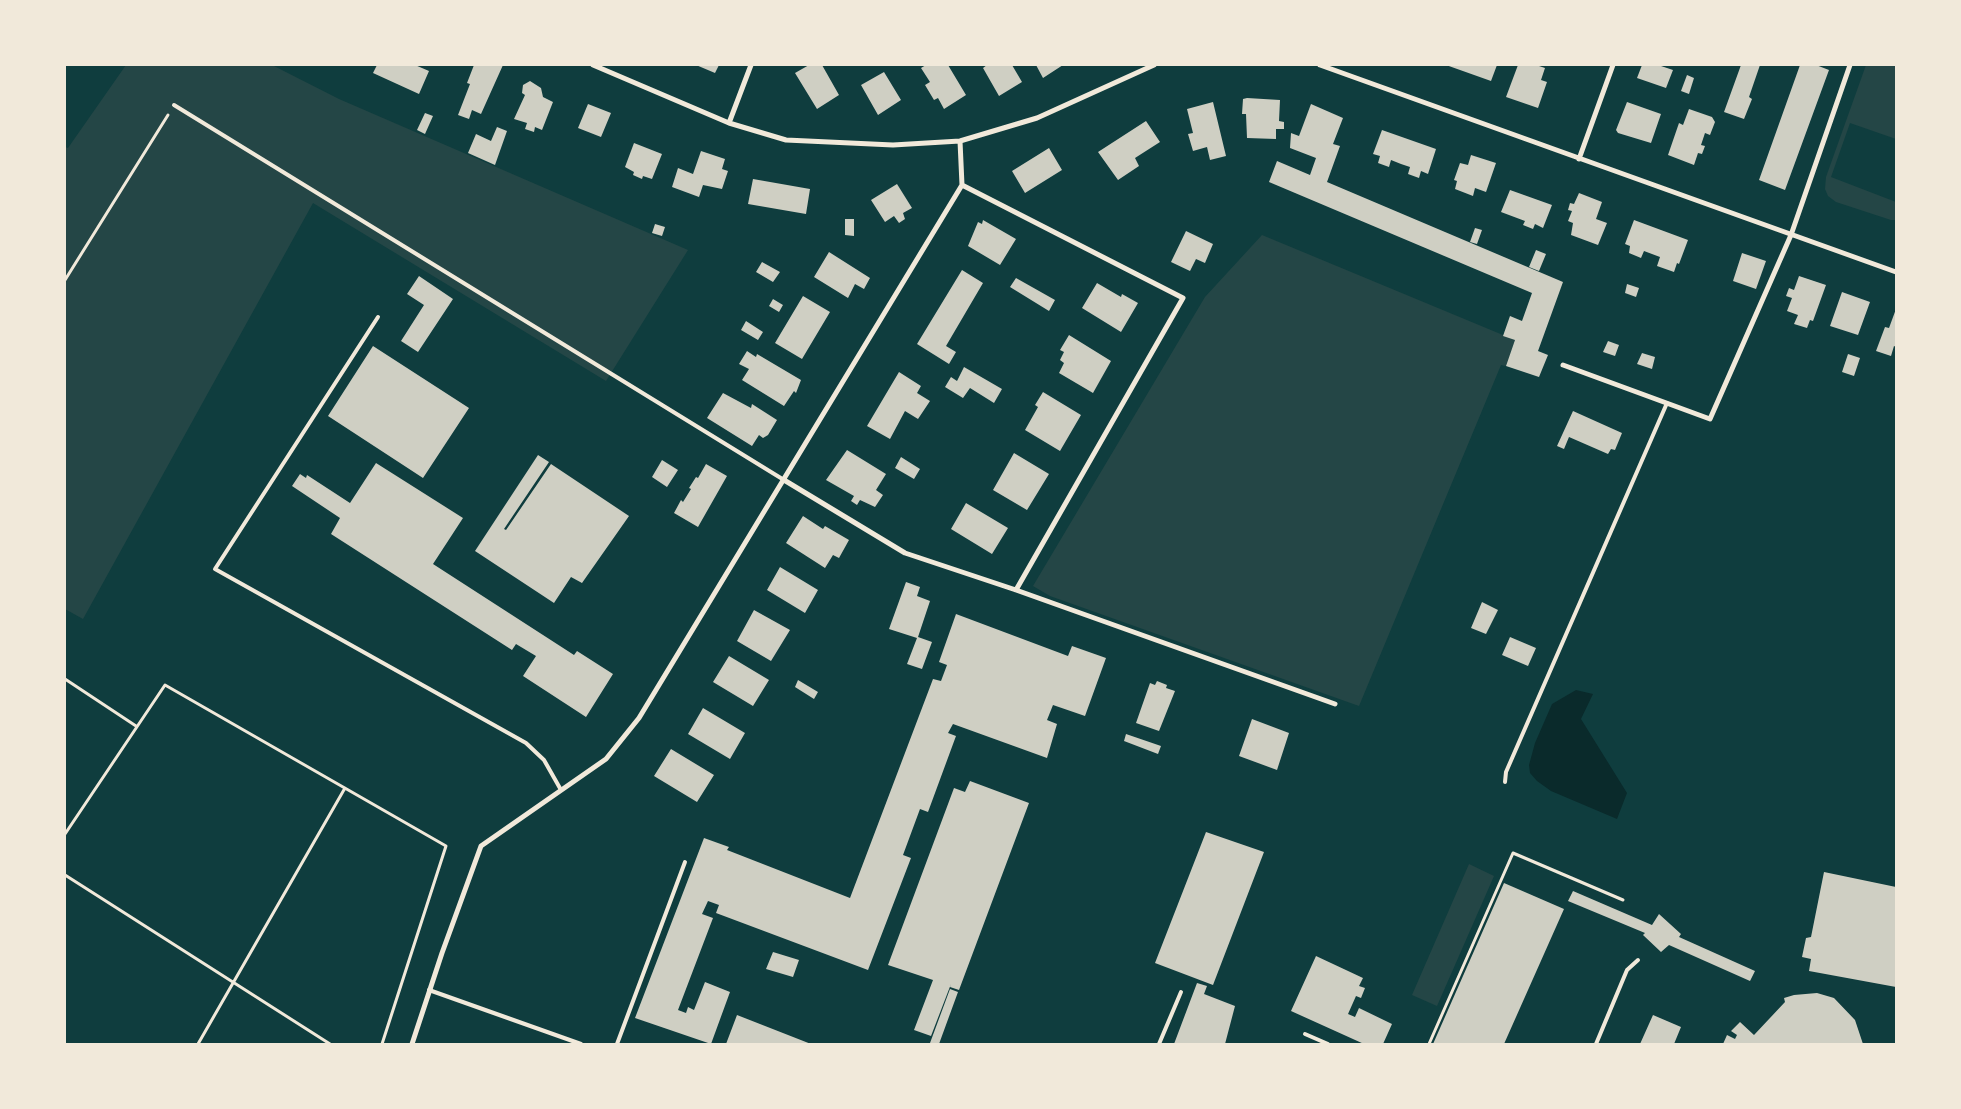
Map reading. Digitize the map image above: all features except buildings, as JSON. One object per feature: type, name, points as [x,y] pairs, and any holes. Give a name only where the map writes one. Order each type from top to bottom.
[{"type":"street","points":[[593,65],[730,123],[786,140],[893,145],[960,140],[1037,118],[1154,65]]},
{"type":"street","points":[[730,123],[752,65]]},
{"type":"street","points":[[1320,65],[1895,272],[1896,264]]},
{"type":"street","points":[[1579,159],[1613,65]]},
{"type":"street","points":[[1563,365],[1710,419],[1791,235],[1850,65]]},
{"type":"street","points":[[412,1044],[429,990],[481,846],[606,760],[639,718],[962,185],[960,140]]},
{"type":"street","points":[[962,185],[1182,298],[1016,590]]},
{"type":"street","points":[[784,480],[905,553],[1016,590],[1335,704]]},
{"type":"lane","points":[[174,105],[784,480]]},
{"type":"lane","points":[[378,317],[215,569],[526,743],[544,760],[561,790]]},
{"type":"lane","points":[[1505,782],[1506,772],[1667,404]]},
{"type":"lane","points":[[617,1044],[684,862]]},
{"type":"lane","points":[[1596,1044],[1627,970],[1638,960]]},
{"type":"lane","points":[[429,990],[581,1044]]},
{"type":"lane","points":[[1159,1044],[1181,992]]},
{"type":"lane","points":[[1305,1034],[1328,1044]]},
{"type":"path","points":[[65,280],[174,105]]},
{"type":"path","points":[[65,679],[136,726]]},
{"type":"path","points":[[65,834],[165,685],[446,846],[382,1044]]},
{"type":"path","points":[[198,1044],[235,983],[345,788]]},
{"type":"path","points":[[1429,1044],[1513,853],[1623,900]]},
{"type":"path","points":[[65,875],[330,1044]]},
{"type":"shaded area","points":[[126,65],[272,65],[339,99],[688,250],[606,381],[313,203],[83,619],[65,609],[65,147],[68,148]]},
{"type":"shaded area","points":[[1866,65],[1896,65],[1896,139],[1850,123],[1831,177],[1896,202],[1896,220],[1836,202],[1828,196],[1825,189],[1826,177]]},
{"type":"shaded area","points":[[1262,235],[1515,340],[1506,366],[1501,365],[1359,706],[1050,596],[1033,586],[1205,297]]},
{"type":"shaded area","points":[[1576,690],[1593,694],[1581,719],[1627,793],[1617,819],[1551,791],[1537,781],[1530,773],[1529,765],[1535,743],[1552,704]]},
{"type":"shaded area","points":[[1469,864],[1494,876],[1437,1006],[1412,995]]}]
